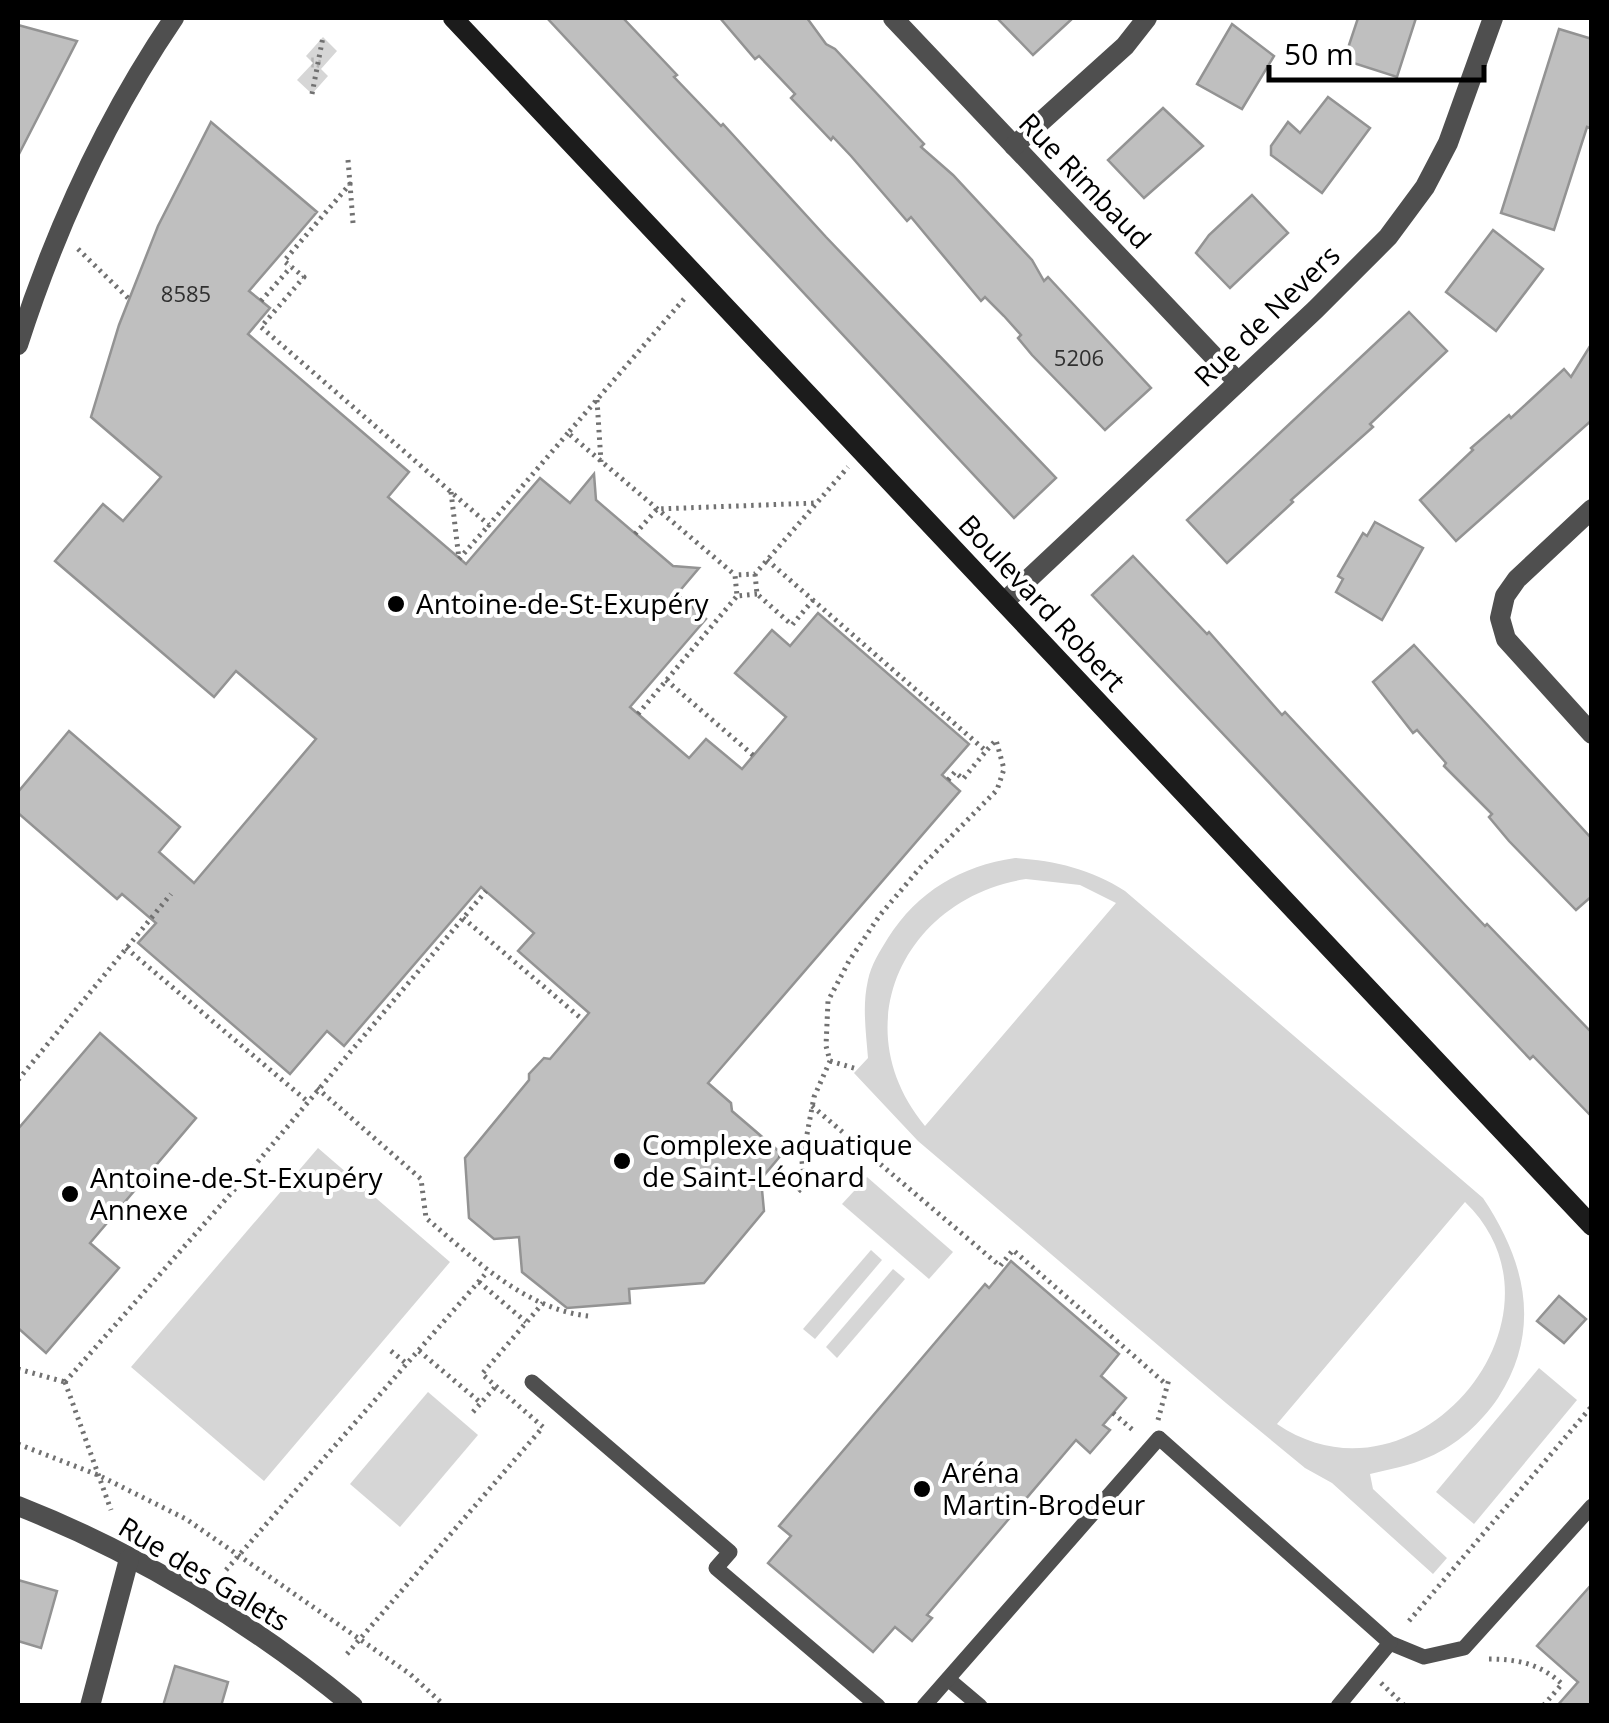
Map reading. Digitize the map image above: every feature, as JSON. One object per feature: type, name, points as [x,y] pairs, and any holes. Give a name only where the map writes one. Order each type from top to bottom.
[{"type":"street","points":[[18,345],[42,269],[103,136],[174,18]]},
{"type":"street","name":"Boulevard Robert","points":[[453,18],[1592,1226]]},
{"type":"street","name":"Rue Rimbaud","points":[[893,18],[1238,382]]},
{"type":"street","points":[[1014,146],[1125,46],[1147,18]]},
{"type":"street","name":"Rue de Nevers","points":[[1004,602],[1388,237],[1425,187],[1467,97],[1494,18]]},
{"type":"street","points":[[1592,510],[1517,579],[1505,596],[1500,618],[1506,639],[1592,734]]},
{"type":"street","name":"Rue des Galets","points":[[18,1506],[129,1559],[246,1627],[353,1706]]},
{"type":"street","points":[[90,1706],[129,1559]]},
{"type":"lane","points":[[532,1382],[730,1552],[716,1568],[878,1706]]},
{"type":"lane","points":[[924,1706],[1159,1438],[1390,1643],[1424,1657],[1464,1648],[1592,1506]]},
{"type":"lane","points":[[1338,1706],[1390,1643]]},
{"type":"lane","points":[[948,1679],[980,1706]]},
{"type":"path","points":[[312,94],[322,37]]},
{"type":"path","points":[[348,160],[353,223]]},
{"type":"path","points":[[350,184],[284,260],[304,277],[261,328],[489,525]]},
{"type":"path","points":[[60,232],[129,299]]},
{"type":"path","points":[[261,300],[292,267]]},
{"type":"path","points":[[452,492],[459,559],[700,280]]},
{"type":"path","points":[[597,399],[600,462]]},
{"type":"path","points":[[568,434],[736,575],[755,574]]},
{"type":"path","points":[[814,600],[792,625],[757,594],[755,574],[862,451]]},
{"type":"path","points":[[635,534],[657,509],[816,503]]},
{"type":"path","points":[[767,560],[986,751]]},
{"type":"path","points":[[638,714],[737,596],[736,575]]},
{"type":"path","points":[[737,596],[757,594]]},
{"type":"path","points":[[666,680],[754,756]]},
{"type":"path","points":[[795,1195],[804,1185],[804,1152],[812,1106],[830,1061],[826,1046],[828,1001],[880,915],[996,790],[1004,769],[996,740],[963,779],[956,772],[948,780]]},
{"type":"path","points":[[65,1382],[234,1190],[486,891]]},
{"type":"path","points":[[18,1080],[171,894]]},
{"type":"path","points":[[463,918],[583,1020]]},
{"type":"path","points":[[126,948],[306,1101]]},
{"type":"path","points":[[830,1061],[858,1069]]},
{"type":"path","points":[[318,1088],[422,1178],[426,1218],[488,1271],[564,1314],[588,1316]]},
{"type":"path","points":[[812,1106],[1000,1266],[1013,1250],[1168,1382],[1158,1423]]},
{"type":"path","points":[[778,1155],[804,1152]]},
{"type":"path","points":[[226,1570],[488,1271]]},
{"type":"path","points":[[479,1282],[527,1322]]},
{"type":"path","points":[[348,1654],[544,1427],[482,1374],[543,1303]]},
{"type":"path","points":[[418,1351],[481,1403]]},
{"type":"path","points":[[392,1352],[407,1364]]},
{"type":"path","points":[[18,1369],[65,1382]]},
{"type":"path","points":[[65,1382],[111,1510]]},
{"type":"path","points":[[473,1412],[496,1386]]},
{"type":"path","points":[[1409,1621],[1592,1406]]},
{"type":"path","points":[[1113,1413],[1134,1430]]},
{"type":"path","points":[[18,1444],[98,1475],[186,1519],[410,1674],[444,1706]]},
{"type":"path","points":[[1440,1566],[1449,1574]]},
{"type":"path","points":[[1489,1659],[1532,1664],[1570,1690]]},
{"type":"path","points":[[1378,1681],[1405,1706]]},
{"type":"path","points":[[1543,1706],[1562,1684]]},
{"type":"green space","points":[[323,37],[337,51],[321,69],[328,76],[312,94],[297,80],[313,63],[306,56]]},
{"type":"green space","points":[[1015,858],[1059,864],[1099,877],[1125,891],[1483,1198],[1498,1222],[1510,1247],[1523,1296],[1524,1322],[1512,1373],[1491,1407],[1459,1440],[1422,1460],[1370,1474],[1373,1489],[1447,1558],[1433,1574],[1332,1483],[1305,1468],[1226,1403],[918,1141],[854,1073],[868,1058],[866,990],[871,969],[888,938],[913,907],[942,883]],"holes":[[[1026,879],[1080,885],[1116,903],[925,1126],[901,1088],[889,1048],[889,1009],[899,972],[919,939],[947,912],[983,891]],[[1465,1202],[1496,1248],[1505,1298],[1494,1347],[1467,1391],[1428,1425],[1381,1445],[1330,1446],[1277,1424]]]},
{"type":"green space","points":[[318,1148],[450,1262],[264,1481],[131,1367]]},
{"type":"green space","points":[[867,1177],[953,1252],[929,1279],[842,1204]]},
{"type":"green space","points":[[871,1250],[882,1260],[815,1339],[803,1329]]},
{"type":"green space","points":[[893,1269],[905,1279],[837,1358],[826,1347]]},
{"type":"green space","points":[[1539,1368],[1577,1400],[1474,1524],[1436,1492]]},
{"type":"green space","points":[[428,1392],[478,1435],[400,1527],[350,1484]]},
{"type":"building","points":[[547,18],[623,18],[677,75],[674,77],[723,124],[1056,478],[1014,518]]},
{"type":"building","points":[[720,18],[807,18],[826,44],[924,144],[921,147],[953,175],[1032,260],[1044,281],[1048,277],[1151,388],[1105,430],[1032,355],[1004,316],[985,297],[981,301],[911,217],[907,221],[851,156],[791,98],[795,94],[759,56],[755,59]]},
{"type":"building","points":[[997,18],[1073,18],[1033,55]]},
{"type":"building","points":[[1358,18],[1416,18],[1397,77],[1344,60]]},
{"type":"building","points":[[1232,24],[1274,56],[1242,109],[1197,84]]},
{"type":"building","points":[[18,25],[77,41],[18,156]]},
{"type":"building","points":[[1559,29],[1592,39],[1592,129],[1587,127],[1554,230],[1501,213]]},
{"type":"building","points":[[1328,97],[1370,128],[1322,193],[1271,155],[1271,146],[1288,122],[1300,133]]},
{"type":"building","points":[[1163,108],[1203,146],[1144,198],[1108,160]]},
{"type":"building","name":"Antoine-de-St-Exupéry","points":[[211,122],[317,212],[249,291],[270,308],[248,334],[409,472],[388,497],[466,564],[540,478],[570,503],[594,474],[596,500],[673,566],[699,568],[677,594],[706,619],[630,707],[689,758],[706,739],[742,769],[786,717],[735,673],[772,630],[790,646],[818,613],[969,744],[942,775],[960,791],[708,1083],[731,1103],[732,1111],[782,1154],[761,1179],[764,1211],[704,1283],[629,1289],[630,1303],[567,1308],[522,1272],[519,1237],[494,1239],[469,1218],[465,1158],[529,1080],[529,1074],[544,1058],[550,1059],[589,1013],[518,951],[534,933],[481,887],[344,1046],[327,1031],[290,1074],[138,943],[156,923],[122,894],[117,899],[18,813],[18,792],[69,731],[180,827],[159,852],[194,883],[316,739],[236,671],[214,697],[55,561],[103,504],[123,521],[161,477],[91,417],[119,325],[158,226]]},
{"type":"building","points":[[1252,195],[1288,233],[1230,288],[1196,253],[1209,235]]},
{"type":"building","points":[[1493,230],[1543,269],[1496,331],[1446,292]]},
{"type":"building","points":[[1409,312],[1447,351],[1370,424],[1373,427],[1227,563],[1187,520]]},
{"type":"building","points":[[1592,343],[1592,420],[1456,541],[1420,500],[1471,448],[1509,415],[1511,418],[1564,369],[1571,377]]},
{"type":"building","points":[[1375,522],[1423,548],[1382,620],[1336,592],[1343,579],[1338,576],[1363,533],[1367,536]]},
{"type":"building","points":[[1133,556],[1592,1033],[1592,1117],[1533,1056],[1530,1059],[1092,595]]},
{"type":"building","points":[[1414,645],[1592,839],[1592,896],[1576,910],[1509,841],[1489,817],[1492,814],[1444,766],[1446,763],[1417,730],[1413,733],[1373,682]]},
{"type":"building","name":"Antoine-de-St-Exupéry Annexe","points":[[100,1033],[196,1118],[90,1243],[119,1268],[46,1353],[18,1328],[18,1129]]},
{"type":"building","name":"Aréna Martin-Brodeur","points":[[1011,1261],[1119,1354],[1101,1376],[1126,1398],[1103,1425],[1110,1430],[1090,1453],[1076,1440],[927,1615],[932,1618],[912,1641],[895,1627],[873,1652],[768,1563],[791,1536],[779,1526],[985,1284],[989,1288]]},
{"type":"building","points":[[1559,1296],[1586,1319],[1564,1343],[1537,1321]]},
{"type":"building","points":[[18,1580],[57,1591],[41,1648],[18,1641]]},
{"type":"building","points":[[1592,1584],[1592,1706],[1557,1706],[1578,1682],[1537,1646]]},
{"type":"building","points":[[175,1666],[228,1682],[221,1706],[163,1706]]},
{"type":"place","name":"Antoine-de-St-Exupéry","points":[[396,604]]},
{"type":"place","name":"Complexe aquatique de Saint-Léonard","points":[[622,1161]]},
{"type":"place","name":"Antoine-de-St-Exupéry Annexe","points":[[70,1194]]},
{"type":"place","name":"Aréna Martin-Brodeur","points":[[922,1489]]}]
